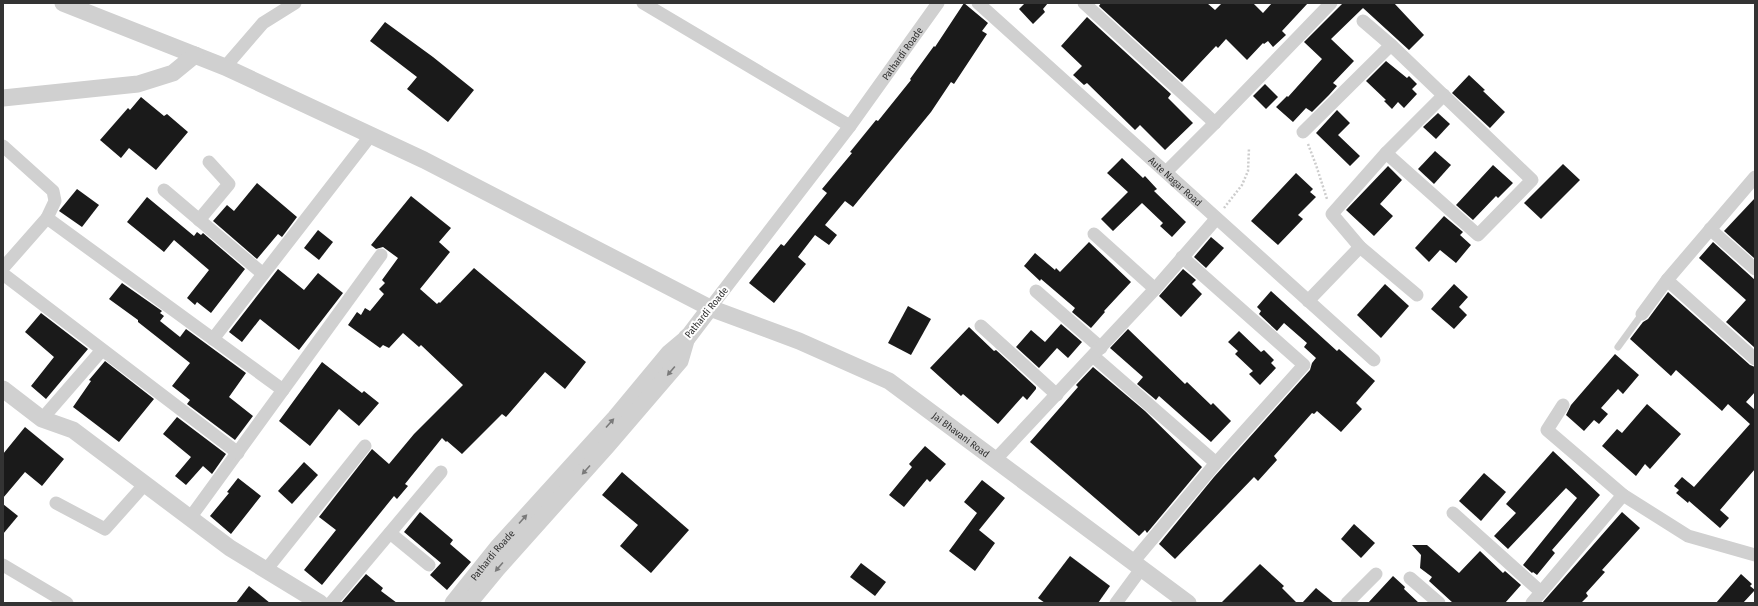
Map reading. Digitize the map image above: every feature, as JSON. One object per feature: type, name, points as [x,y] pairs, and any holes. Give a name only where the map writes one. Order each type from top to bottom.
[{"type":"street","name":"Jai Bhavani Road","points":[[65,3],[224,67],[424,160],[710,308],[799,341],[889,381],[1188,603]]},
{"type":"street","points":[[643,3],[850,126]]},
{"type":"street","name":"Pathardi Roade","points":[[453,603],[511,532],[615,418],[669,353],[688,337],[850,126],[938,3]]},
{"type":"street","name":"Aute Nagar Road","points":[[978,3],[1374,360]]},
{"type":"street","points":[[1166,172],[1331,3]]},
{"type":"street","points":[[224,67],[263,23],[290,4]]},
{"type":"street","points":[[1089,5],[1215,123]]},
{"type":"street","points":[[1363,21],[1391,45],[1532,180],[1478,235],[1386,153]]},
{"type":"street","points":[[1303,132],[1391,45]]},
{"type":"street","points":[[3,98],[138,84],[173,73],[195,56]]},
{"type":"street","points":[[1417,295],[1360,246],[1332,214],[1386,153],[1444,95]]},
{"type":"street","points":[[213,339],[371,135]]},
{"type":"street","points":[[3,146],[53,191],[55,201],[47,218],[3,268]]},
{"type":"street","points":[[199,220],[229,184],[209,162]]},
{"type":"street","points":[[1642,314],[1710,229],[1755,177]]},
{"type":"street","points":[[164,190],[263,274]]},
{"type":"street","points":[[47,218],[284,390]]},
{"type":"street","points":[[995,460],[1155,289],[1216,219]]},
{"type":"street","points":[[1710,229],[1755,269]]},
{"type":"street","points":[[1094,234],[1155,289]]},
{"type":"street","points":[[1308,301],[1360,246]]},
{"type":"street","points":[[190,518],[381,255]]},
{"type":"street","points":[[1116,603],[1137,565],[1216,463],[1304,365],[1182,257]]},
{"type":"street","points":[[3,274],[238,453]]},
{"type":"street","points":[[1668,280],[1755,359]]},
{"type":"street","points":[[1036,291],[1097,352],[1216,463]]},
{"type":"street","points":[[981,326],[1056,395]]},
{"type":"street","points":[[469,603],[497,569],[607,446],[680,360],[688,337]]},
{"type":"street","points":[[42,419],[102,350]]},
{"type":"street","points":[[3,389],[42,419],[73,430],[230,548],[320,603]]},
{"type":"street","points":[[1563,405],[1547,430],[1623,495],[1688,536],[1755,555]]},
{"type":"street","points":[[266,570],[366,446]]},
{"type":"street","points":[[331,603],[441,472]]},
{"type":"street","points":[[56,503],[105,529],[145,484]]},
{"type":"street","points":[[1532,603],[1623,495]]},
{"type":"street","points":[[1453,513],[1541,592]]},
{"type":"street","points":[[390,533],[429,565]]},
{"type":"street","points":[[3,565],[67,603]]},
{"type":"street","points":[[1347,603],[1376,574]]},
{"type":"street","points":[[1410,578],[1439,603]]},
{"type":"lane","points":[[1618,347],[1642,314]]},
{"type":"path","points":[[1303,132],[1316,165],[1332,214]]},
{"type":"path","points":[[1216,219],[1242,185],[1248,171],[1249,148]]},
{"type":"building","points":[[964,3],[988,23],[982,31],[987,34],[954,84],[951,82],[931,112],[853,207],[845,201],[825,225],[837,235],[829,245],[815,235],[798,257],[806,264],[774,303],[749,283],[781,244],[784,246],[827,193],[822,189],[852,153],[850,152],[876,120],[878,121],[911,80],[910,79],[934,46],[935,47]]},
{"type":"building","points":[[1025,3],[1048,3],[1043,9],[1045,12],[1033,24],[1019,9]]},
{"type":"building","points":[[1101,3],[1207,3],[1215,10],[1222,3],[1253,3],[1263,13],[1272,3],[1308,3],[1282,31],[1286,35],[1273,47],[1268,41],[1264,44],[1263,43],[1247,60],[1226,39],[1218,48],[1216,46],[1182,82],[1099,6]]},
{"type":"building","points":[[1343,3],[1394,3],[1424,35],[1409,50],[1363,8],[1331,39],[1354,61],[1333,83],[1337,86],[1312,112],[1306,108],[1293,122],[1276,107],[1287,96],[1288,97],[1322,59],[1304,42]]},
{"type":"building","points":[[1087,17],[1171,94],[1168,98],[1193,123],[1165,150],[1140,125],[1135,130],[1087,83],[1084,85],[1073,75],[1082,66],[1061,46]]},
{"type":"building","points":[[385,22],[433,57],[474,90],[448,122],[407,89],[417,77],[370,41]]},
{"type":"building","points":[[1386,61],[1407,78],[1409,76],[1417,84],[1412,89],[1417,94],[1404,108],[1398,102],[1392,109],[1384,101],[1386,100],[1366,81]]},
{"type":"building","points":[[1469,75],[1505,112],[1490,128],[1452,93]]},
{"type":"building","points":[[1265,84],[1278,97],[1266,109],[1253,96]]},
{"type":"building","points":[[141,97],[164,116],[167,114],[188,132],[156,170],[129,148],[121,158],[100,140],[128,108],[130,110]]},
{"type":"building","points":[[1337,110],[1350,123],[1338,135],[1360,156],[1350,166],[1316,133]]},
{"type":"building","points":[[1438,113],[1450,124],[1436,139],[1423,127]]},
{"type":"building","points":[[1435,151],[1451,165],[1434,184],[1418,169]]},
{"type":"building","points":[[1122,158],[1143,178],[1145,176],[1157,189],[1154,191],[1186,222],[1172,237],[1160,226],[1163,223],[1142,203],[1113,231],[1101,219],[1128,192],[1107,173]]},
{"type":"building","points":[[1563,164],[1580,180],[1541,219],[1524,203]]},
{"type":"building","points":[[1493,165],[1513,183],[1498,198],[1496,196],[1473,220],[1456,205]]},
{"type":"building","points":[[1388,166],[1402,180],[1380,204],[1393,216],[1374,236],[1346,210]]},
{"type":"building","points":[[1296,173],[1313,189],[1310,192],[1316,197],[1298,215],[1303,219],[1278,245],[1251,221]]},
{"type":"building","points":[[257,183],[297,217],[282,237],[278,234],[257,259],[213,221],[227,205],[234,211]]},
{"type":"building","points":[[77,189],[99,205],[82,227],[59,211]]},
{"type":"building","points":[[411,196],[451,228],[439,242],[450,252],[420,289],[437,304],[439,302],[440,303],[474,268],[586,362],[565,389],[545,372],[506,417],[502,414],[462,454],[442,438],[405,484],[408,486],[397,499],[394,496],[322,585],[304,570],[336,530],[319,517],[372,449],[389,464],[414,434],[463,385],[421,345],[419,347],[403,333],[389,348],[383,345],[380,348],[348,325],[357,312],[361,315],[365,308],[370,311],[384,294],[379,289],[385,283],[382,280],[398,258],[383,247],[376,249],[371,245]]},
{"type":"building","points":[[147,197],[194,236],[197,232],[201,235],[203,233],[245,269],[211,313],[197,302],[195,305],[187,298],[209,270],[174,240],[164,252],[127,222]]},
{"type":"building","points":[[1755,198],[1755,257],[1754,258],[1724,231]]},
{"type":"building","points":[[1444,216],[1463,232],[1460,235],[1471,245],[1456,263],[1440,250],[1429,262],[1415,248]]},
{"type":"building","points":[[318,230],[333,242],[319,260],[304,248]]},
{"type":"building","points":[[1211,237],[1224,248],[1206,268],[1194,257]]},
{"type":"building","points":[[1089,242],[1131,282],[1104,311],[1105,312],[1091,328],[1072,312],[1075,308],[1041,279],[1040,281],[1024,266],[1035,253],[1055,270],[1056,268],[1060,272]]},
{"type":"building","points":[[1713,242],[1755,280],[1755,348],[1726,322],[1746,300],[1699,258]]},
{"type":"building","points":[[278,269],[304,290],[318,273],[343,293],[299,350],[260,319],[242,342],[229,332]]},
{"type":"building","points":[[1183,269],[1196,280],[1192,284],[1202,294],[1181,317],[1159,296]]},
{"type":"building","points":[[122,283],[162,311],[160,313],[164,316],[160,321],[180,337],[186,329],[246,373],[229,397],[253,416],[235,440],[187,404],[190,400],[172,386],[190,363],[138,322],[138,320],[109,299]]},
{"type":"building","points":[[1385,284],[1409,306],[1381,338],[1357,315]]},
{"type":"building","points":[[1454,284],[1468,297],[1459,307],[1467,315],[1454,329],[1431,309]]},
{"type":"building","points":[[1271,291],[1337,351],[1339,349],[1375,381],[1356,403],[1362,409],[1341,432],[1317,411],[1314,414],[1312,413],[1274,456],[1277,460],[1258,481],[1254,477],[1175,559],[1159,544],[1214,477],[1310,370],[1312,363],[1316,358],[1304,347],[1307,343],[1284,323],[1277,331],[1259,314],[1261,311],[1257,307]]},
{"type":"building","points":[[1668,292],[1750,365],[1755,367],[1755,392],[1746,402],[1755,410],[1755,469],[1720,510],[1729,518],[1720,528],[1689,501],[1688,503],[1676,493],[1679,490],[1674,486],[1682,477],[1694,487],[1750,424],[1728,404],[1722,411],[1676,370],[1671,376],[1630,339],[1643,322],[1648,319]]},
{"type":"building","points":[[908,306],[931,319],[911,355],[888,343]]},
{"type":"building","points":[[41,313],[88,349],[46,399],[31,386],[54,357],[25,332]]},
{"type":"building","points":[[1061,324],[1082,342],[1068,358],[1057,348],[1039,368],[1016,347],[1031,330],[1045,342]]},
{"type":"building","points":[[969,327],[994,351],[996,350],[1036,387],[1027,400],[1023,396],[998,424],[963,394],[961,396],[930,368]]},
{"type":"building","points":[[1128,329],[1185,384],[1187,382],[1211,405],[1213,403],[1231,421],[1211,442],[1159,396],[1156,400],[1137,384],[1143,377],[1110,348]]},
{"type":"building","points":[[1239,331],[1261,352],[1264,350],[1274,360],[1271,363],[1276,368],[1260,385],[1249,374],[1253,371],[1235,354],[1238,351],[1228,342]]},
{"type":"building","points":[[1615,354],[1639,375],[1623,394],[1618,389],[1601,408],[1608,414],[1599,424],[1594,420],[1584,431],[1566,415],[1571,405]]},
{"type":"building","points":[[105,361],[154,399],[119,442],[73,407],[91,381],[89,380]]},
{"type":"building","points":[[322,362],[362,393],[364,391],[379,403],[359,426],[339,409],[310,446],[279,421]]},
{"type":"building","points":[[1093,367],[1145,411],[1202,467],[1147,533],[1145,530],[1139,536],[1030,442],[1078,387],[1076,385]]},
{"type":"building","points":[[1647,404],[1681,434],[1650,469],[1645,464],[1636,476],[1602,446],[1617,429],[1622,433]]},
{"type":"building","points":[[177,417],[226,454],[212,474],[203,466],[186,485],[175,476],[191,457],[163,434]]},
{"type":"building","points":[[25,427],[64,459],[42,486],[25,472],[3,498],[3,454]]},
{"type":"building","points":[[925,446],[946,464],[930,482],[927,479],[904,507],[889,495],[912,467],[909,464]]},
{"type":"building","points":[[1553,451],[1600,495],[1552,550],[1555,553],[1537,575],[1533,572],[1532,573],[1523,565],[1577,498],[1566,488],[1508,549],[1494,536],[1516,513],[1506,504]]},
{"type":"building","points":[[304,462],[318,475],[292,504],[278,491]]},
{"type":"building","points":[[622,472],[689,530],[651,573],[620,546],[638,525],[602,495]]},
{"type":"building","points":[[1484,473],[1506,492],[1481,521],[1459,501]]},
{"type":"building","points":[[238,478],[261,496],[231,534],[210,516],[229,493],[227,492]]},
{"type":"building","points":[[982,480],[1005,498],[979,530],[995,543],[975,571],[949,551],[977,513],[964,502]]},
{"type":"building","points":[[3,504],[18,516],[3,534]]},
{"type":"building","points":[[420,512],[453,540],[450,544],[471,562],[447,590],[430,575],[441,563],[404,532]]},
{"type":"building","points":[[1622,512],[1640,528],[1602,570],[1605,572],[1586,593],[1588,596],[1581,603],[1542,603]]},
{"type":"building","points":[[1354,524],[1375,543],[1361,558],[1341,539]]},
{"type":"building","points":[[1412,545],[1427,545],[1459,573],[1480,551],[1503,573],[1505,571],[1521,585],[1505,603],[1453,603],[1429,581],[1432,577],[1420,568],[1421,555]]},
{"type":"building","points":[[1070,556],[1110,586],[1098,603],[1045,603],[1038,598]]},
{"type":"building","points":[[861,563],[886,582],[875,596],[850,577]]},
{"type":"building","points":[[1260,564],[1284,586],[1282,588],[1297,603],[1221,603]]},
{"type":"building","points":[[366,574],[383,588],[381,591],[397,603],[341,603]]},
{"type":"building","points":[[1741,574],[1752,584],[1750,586],[1755,590],[1743,603],[1716,603]]},
{"type":"building","points":[[1393,576],[1405,587],[1404,589],[1419,603],[1368,603]]},
{"type":"building","points":[[249,586],[270,603],[236,603]]},
{"type":"building","points":[[1316,588],[1334,603],[1302,603]]}]
